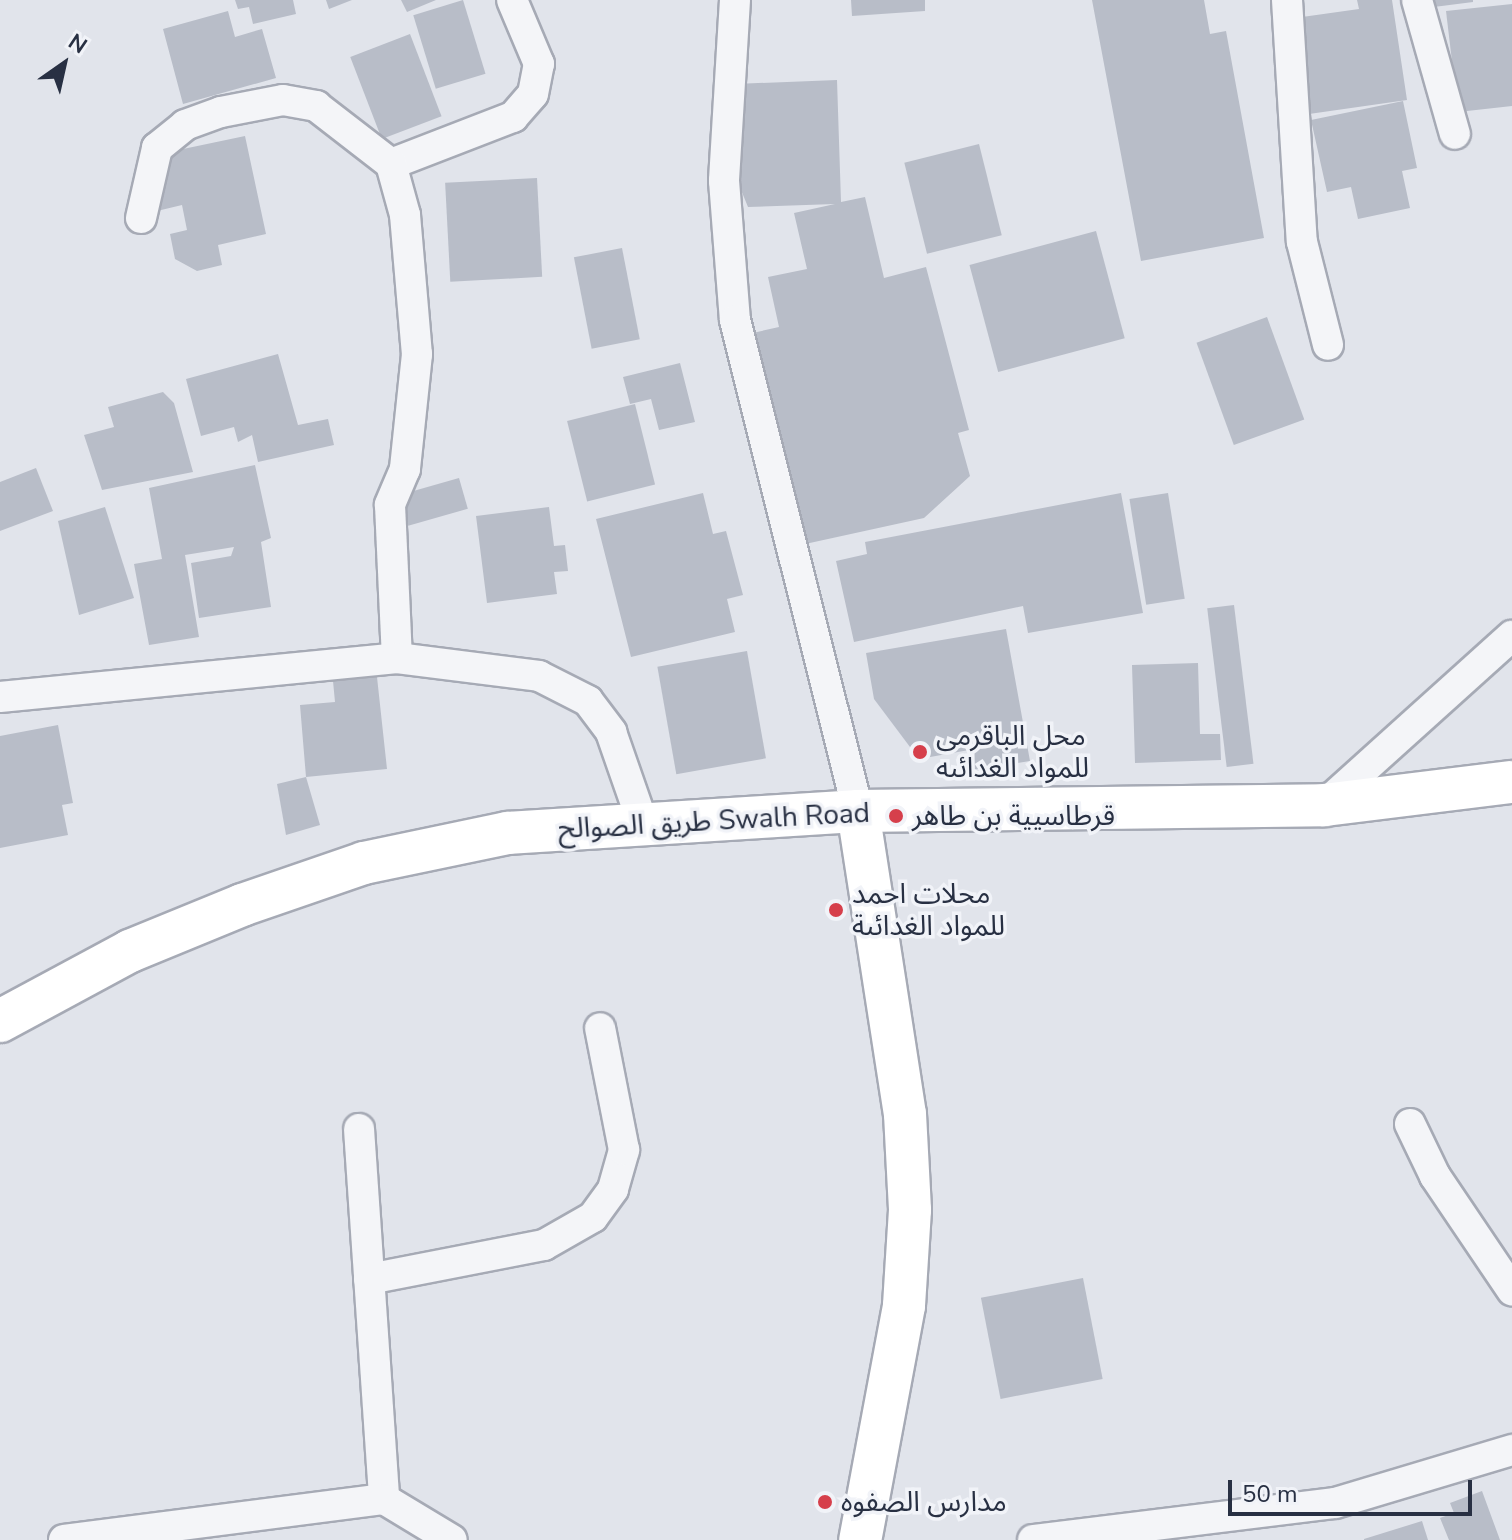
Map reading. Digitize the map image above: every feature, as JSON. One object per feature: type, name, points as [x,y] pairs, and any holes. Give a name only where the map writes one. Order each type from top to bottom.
[{"type":"street","points":[[391,164],[513,117],[533,94],[539,64],[512,0]]},
{"type":"street","points":[[735,0],[724,181],[735,320],[858,811],[905,1114],[910,1210],[904,1306],[860,1540]]},
{"type":"street","points":[[1287,0],[1302,242],[1328,345]]},
{"type":"street","points":[[1417,0],[1455,134]]},
{"type":"street","points":[[141,218],[157,148],[185,125],[221,112],[283,100],[316,106],[391,164],[405,215],[417,354],[405,469],[390,505],[397,658]]},
{"type":"street","points":[[1324,805],[1512,636]]},
{"type":"street","points":[[0,697],[397,658],[539,676],[588,701],[611,732],[643,824]]},
{"type":"street","name":"طريق الصوالح Swalh Road","points":[[0,1021],[130,951],[364,863],[508,833],[858,811],[1324,805],[1512,782]]},
{"type":"street","points":[[369,1279],[544,1245],[593,1217],[613,1189],[624,1150],[600,1028]]},
{"type":"street","points":[[1410,1124],[1435,1176],[1512,1290]]},
{"type":"street","points":[[359,1129],[384,1499]]},
{"type":"street","points":[[1033,1540],[1335,1503],[1512,1450]]},
{"type":"street","points":[[64,1540],[384,1499],[452,1540]]},
{"type":"building","points":[[235,0],[293,0],[296,14],[253,24],[249,7],[238,9]]},
{"type":"building","points":[[326,0],[352,0],[329,9]]},
{"type":"building","points":[[401,0],[436,0],[407,12]]},
{"type":"building","points":[[463,0],[486,74],[436,89],[413,15]]},
{"type":"building","points":[[851,0],[925,0],[925,11],[852,16]]},
{"type":"building","points":[[1092,0],[1204,0],[1210,34],[1226,31],[1264,238],[1141,261]]},
{"type":"building","points":[[1357,0],[1392,0],[1407,100],[1309,114],[1295,18],[1359,9]]},
{"type":"building","points":[[1425,0],[1473,0],[1473,2],[1426,8]]},
{"type":"building","points":[[1512,4],[1512,106],[1458,112],[1446,11]]},
{"type":"building","points":[[228,11],[235,37],[262,29],[276,78],[183,104],[163,29]]},
{"type":"building","points":[[410,34],[442,116],[382,139],[350,57]]},
{"type":"building","points":[[837,80],[841,202],[865,197],[884,278],[926,267],[969,430],[958,433],[970,476],[924,518],[796,546],[748,334],[779,327],[768,277],[807,269],[794,213],[835,204],[748,207],[739,185],[735,84]]},
{"type":"building","points":[[1403,101],[1417,168],[1402,171],[1410,208],[1358,219],[1351,187],[1327,192],[1311,120]]},
{"type":"building","points":[[245,136],[266,234],[218,245],[222,265],[197,271],[175,259],[170,234],[187,230],[182,205],[157,211],[145,157]]},
{"type":"building","points":[[979,144],[1002,235],[927,254],[904,163]]},
{"type":"building","points":[[537,178],[542,277],[450,282],[445,183]]},
{"type":"building","points":[[1096,231],[1125,338],[998,372],[969,265]]},
{"type":"building","points":[[622,248],[640,339],[592,349],[574,257]]},
{"type":"building","points":[[1267,317],[1304,419],[1234,445],[1197,343]]},
{"type":"building","points":[[278,354],[298,425],[328,419],[334,445],[258,462],[252,435],[238,442],[234,427],[201,436],[186,379]]},
{"type":"building","points":[[680,363],[695,422],[659,430],[651,399],[630,404],[623,377]]},
{"type":"building","points":[[163,392],[174,403],[193,472],[102,490],[84,435],[114,427],[108,407]]},
{"type":"building","points":[[635,404],[655,485],[587,501],[567,421]]},
{"type":"building","points":[[255,465],[271,538],[261,542],[271,607],[199,618],[191,563],[231,556],[234,547],[185,555],[199,637],[149,645],[134,564],[162,559],[149,488]]},
{"type":"building","points":[[36,468],[53,511],[0,531],[0,482]]},
{"type":"building","points":[[459,478],[468,509],[408,526],[399,495]]},
{"type":"building","points":[[703,493],[713,534],[726,531],[743,595],[727,599],[735,632],[631,657],[596,519]]},
{"type":"building","points":[[1121,493],[1143,613],[1028,633],[1023,606],[854,642],[836,561],[867,554],[865,542]]},
{"type":"building","points":[[1168,493],[1185,599],[1146,605],[1129,499]]},
{"type":"building","points":[[105,507],[134,598],[79,615],[58,521]]},
{"type":"building","points":[[549,507],[554,546],[565,545],[568,571],[554,572],[557,594],[487,603],[476,516]]},
{"type":"building","points":[[1234,605],[1253,764],[1227,767],[1207,608]]},
{"type":"building","points":[[1006,629],[1030,761],[972,770],[969,750],[919,759],[874,699],[866,653]]},
{"type":"building","points":[[747,651],[766,758],[676,774],[657,667]]},
{"type":"building","points":[[1198,663],[1200,734],[1220,734],[1221,760],[1135,763],[1132,665]]},
{"type":"building","points":[[377,677],[387,769],[306,777],[300,705],[335,702],[333,681]]},
{"type":"building","points":[[58,725],[73,803],[62,805],[68,835],[0,848],[0,736]]},
{"type":"building","points":[[306,777],[320,825],[286,835],[277,784]]},
{"type":"building","points":[[1083,1278],[1103,1379],[1001,1399],[981,1298]]},
{"type":"building","points":[[1482,1491],[1500,1540],[1449,1540],[1440,1518],[1454,1513],[1450,1503]]},
{"type":"building","points":[[1422,1521],[1428,1540],[1364,1540],[1364,1539]]},
{"type":"place","name":"محل الباقرمى للمواد الغدائىه","points":[[920,752]]},
{"type":"place","name":"قرطاسيية بن طاهر","points":[[896,816]]},
{"type":"place","name":"محلات احمد للمواد الغدائىة","points":[[836,910]]},
{"type":"place","name":"مدارس الصفوه","points":[[825,1502]]}]
